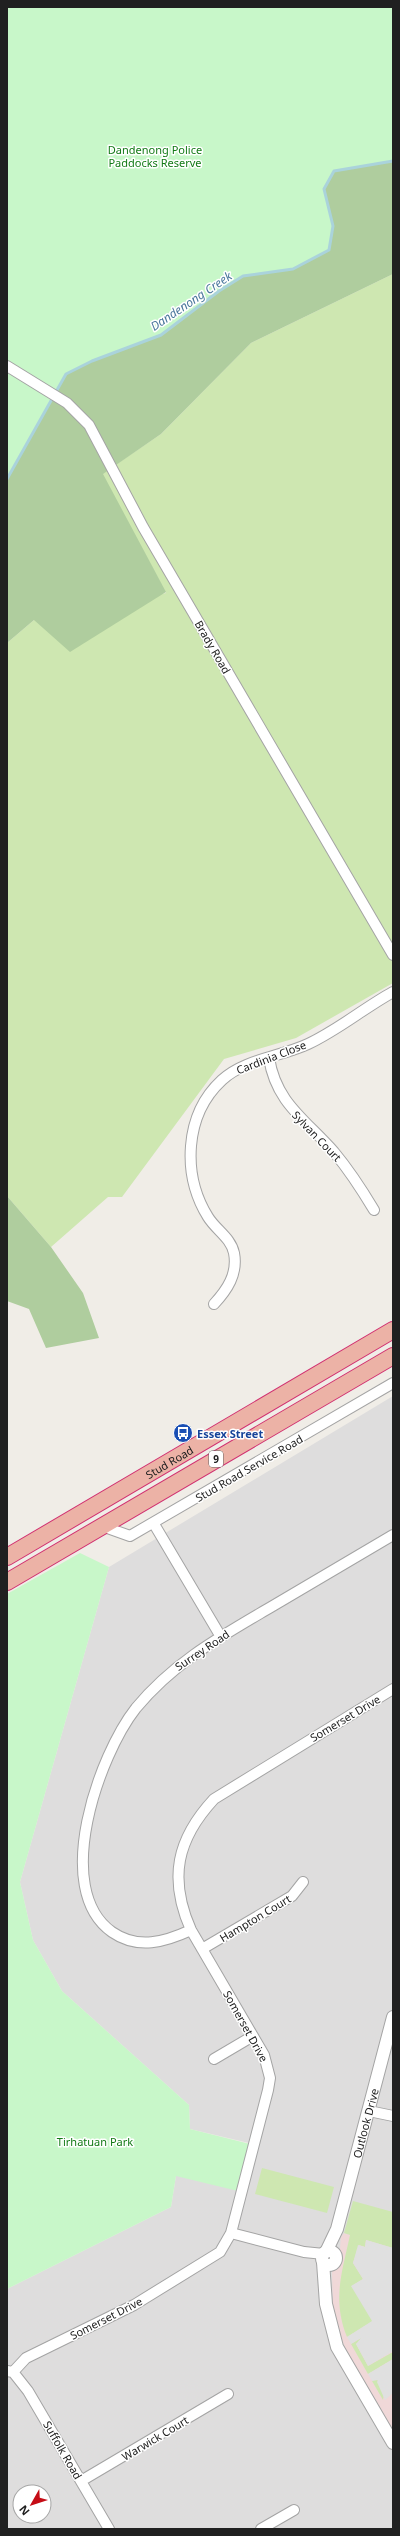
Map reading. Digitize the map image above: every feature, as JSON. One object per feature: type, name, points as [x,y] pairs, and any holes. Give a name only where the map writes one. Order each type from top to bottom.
[{"type":"highway","name":"Stud Road","points":[[7,1557],[393,1330]]},
{"type":"highway","name":"Stud Road","points":[[7,1582],[393,1356]]},
{"type":"street","name":"Brady Road","points":[[7,366],[76,410],[93,431],[143,527],[393,955]]},
{"type":"street","name":"Cardinia Close","points":[[214,1304],[234,1275],[235,1259],[230,1243],[209,1219],[195,1189],[191,1168],[193,1133],[204,1103],[222,1080],[242,1066],[269,1058],[316,1040],[393,992]]},
{"type":"street","name":"Sylvan Court","points":[[269,1058],[271,1072],[289,1106],[338,1158],[374,1210]]},
{"type":"street","name":"Stud Road Service Road","points":[[102,1526],[130,1536],[154,1524],[393,1384]]},
{"type":"street","points":[[154,1524],[220,1637]]},
{"type":"street","name":"Surrey Road","points":[[191,1930],[166,1941],[146,1943],[126,1939],[107,1928],[92,1910],[86,1893],[84,1861],[85,1840],[99,1778],[114,1743],[136,1709],[178,1665],[220,1637],[393,1535]]},
{"type":"street","name":"Somerset Drive","points":[[10,2372],[26,2358],[134,2305],[212,2258],[222,2249],[231,2233],[270,2078],[264,2055],[191,1930],[183,1912],[178,1884],[180,1859],[196,1818],[214,1798],[393,1690]]},
{"type":"street","name":"Hampton Court","points":[[202,1949],[292,1896],[303,1882]]},
{"type":"street","name":"Outlook Drive","points":[[393,2017],[337,2230],[327,2258],[325,2287],[330,2325],[337,2347],[393,2443]]},
{"type":"street","points":[[214,2059],[253,2036]]},
{"type":"street","points":[[368,2111],[393,2116]]},
{"type":"street","points":[[231,2233],[327,2258]]},
{"type":"street","name":"Suffolk Road","points":[[10,2372],[28,2391],[109,2529]]},
{"type":"street","name":"Warwick Court","points":[[81,2481],[228,2394]]},
{"type":"street","points":[[261,2529],[294,2510]]},
{"type":"shaded area","points":[[393,1396],[393,2529],[7,2529],[7,2289],[171,2207],[176,2176],[249,2143],[190,2129],[189,2105],[62,1991],[33,1940],[20,1882],[109,1567]]},
{"type":"shaded area","points":[[344,2233],[393,2248],[393,2430],[345,2348],[333,2312],[332,2271],[339,2260],[341,2237]]},
{"type":"shaded area","points":[[366,2240],[393,2248],[393,2351],[368,2366],[356,2344],[361,2338],[351,2344],[347,2337],[372,2321],[351,2286],[363,2279],[353,2263],[358,2245],[365,2247]]},
{"type":"shaded area","points":[[393,2359],[393,2393],[385,2400],[377,2382],[378,2380],[372,2381],[368,2374]]},
{"type":"green space","name":"Dandenong Police Paddocks Reserve","points":[[7,7],[393,7],[393,161],[334,171],[324,189],[333,226],[329,250],[293,269],[243,276],[219,291],[161,335],[92,361],[66,374],[7,479]]},
{"type":"green space","points":[[393,161],[393,274],[251,343],[161,434],[103,474],[166,592],[70,652],[34,620],[7,643],[7,479],[66,374],[243,276],[293,269],[330,248],[333,226],[324,189],[334,171]]},
{"type":"green space","points":[[393,274],[393,983],[296,1038],[224,1059],[122,1197],[108,1197],[51,1247],[7,1196],[7,643],[34,620],[166,593],[102,474],[161,434],[251,343]]},
{"type":"green space","points":[[7,1196],[51,1247],[83,1293],[99,1338],[46,1348],[29,1309],[7,1301]]},
{"type":"green space","name":"Tirhatuan Park","points":[[80,1553],[109,1567],[20,1882],[33,1940],[62,1991],[189,2105],[190,2129],[250,2144],[238,2191],[176,2176],[171,2207],[7,2289],[7,1594]]},
{"type":"green space","points":[[262,2168],[334,2187],[327,2213],[255,2194]]},
{"type":"green space","points":[[353,2201],[393,2212],[393,2248],[366,2240],[365,2247],[359,2245],[353,2263],[363,2279],[352,2286],[373,2321],[347,2337],[342,2323],[339,2298],[350,2235],[344,2233]]},
{"type":"green space","points":[[361,2338],[362,2340],[356,2344],[368,2366],[393,2352],[393,2359],[368,2374],[351,2344]]},
{"type":"green space","points":[[377,2379],[384,2394],[383,2400],[372,2381]]},
{"type":"waterway","name":"Dandenong Creek","points":[[7,479],[66,374],[92,361],[161,335],[219,291],[243,276],[293,269],[329,250],[333,226],[324,189],[334,171],[393,161]]},
{"type":"place","name":"Essex Street","points":[[183,1433]]}]
